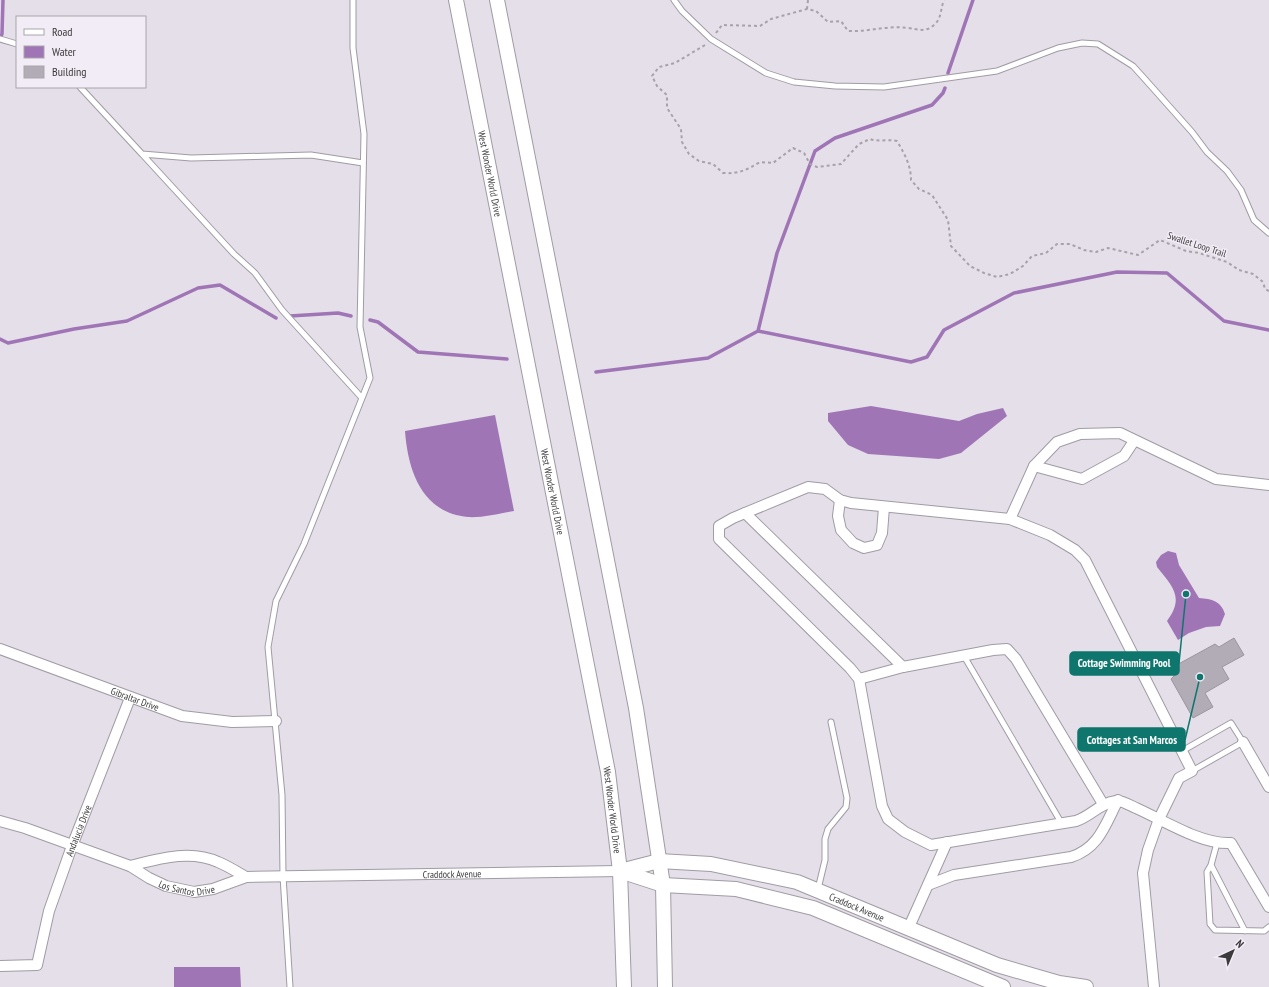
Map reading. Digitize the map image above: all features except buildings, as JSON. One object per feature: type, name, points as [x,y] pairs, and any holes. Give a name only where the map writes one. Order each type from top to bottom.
[{"type":"main road","name":"West Wonder World Drive","points":[[456,0],[607,766],[620,870],[624,987]]},
{"type":"main road","points":[[497,0],[636,708],[663,885],[665,987]]},
{"type":"main road","name":"Craddock Avenue","points":[[620,870],[659,861],[711,864],[797,882],[997,965],[1059,983],[1086,987]]},
{"type":"main road","name":"Craddock Avenue","points":[[620,870],[663,885],[736,889],[813,908],[1003,987]]},
{"type":"street","points":[[1010,519],[1034,466],[1057,442],[1080,434],[1120,433],[1216,479],[1269,485]]},
{"type":"street","points":[[1034,466],[1082,479],[1124,456],[1134,441]]},
{"type":"street","points":[[1154,987],[1143,873],[1148,850],[1159,819],[1179,778],[1192,771],[1085,560],[1074,550],[1050,535],[1010,519],[884,507],[840,500],[826,489],[808,487],[745,513],[719,526],[719,539],[850,668],[859,679],[882,806],[888,819],[905,832],[931,845],[1062,824],[1088,817],[1103,804],[1118,800],[1159,819],[1208,842],[1231,843],[1269,907]]},
{"type":"street","points":[[840,500],[838,516],[841,530],[853,543],[864,548],[877,545],[882,533],[884,507]]},
{"type":"street","points":[[745,513],[903,667]]},
{"type":"street","name":"Gibraltar Drive","points":[[0,649],[182,716],[204,720],[232,722],[276,721]]},
{"type":"street","points":[[859,679],[903,667],[993,650],[1007,649],[1016,659],[1103,804]]},
{"type":"street","name":"Andalucia Drive","points":[[0,966],[37,965],[49,911],[72,846],[130,698]]},
{"type":"street","points":[[1243,742],[1269,787]]},
{"type":"street","points":[[928,885],[954,876],[1071,857],[1084,852],[1098,839],[1118,800]]},
{"type":"street","name":"Los Santos Drive","points":[[0,821],[25,828],[130,866],[149,878],[166,886],[194,892],[213,889],[246,876],[283,876]]},
{"type":"street","points":[[909,928],[947,842]]},
{"type":"street","name":"Los Santos Drive","points":[[130,866],[175,856],[197,856],[218,861],[246,876]]},
{"type":"street","name":"Craddock Avenue","points":[[283,876],[620,870]]},
{"type":"lane","points":[[290,987],[283,876],[282,795],[268,647],[276,601],[304,544],[370,378],[360,327],[364,134],[353,48],[353,0]]},
{"type":"lane","points":[[674,0],[682,11],[711,39],[739,58],[766,73],[794,82],[836,86],[884,87],[997,71],[1058,48],[1082,43],[1098,44],[1133,66],[1154,89],[1192,132],[1207,152],[1227,171],[1241,190],[1254,220],[1269,234]]},
{"type":"lane","points":[[0,40],[15,43]]},
{"type":"lane","points":[[81,88],[234,254],[255,273],[282,310],[362,398]]},
{"type":"lane","points":[[142,154],[191,158],[311,155],[363,163]]},
{"type":"lane","points":[[964,656],[1062,824]]},
{"type":"lane","points":[[817,890],[825,860],[825,840],[828,829],[846,807],[847,798],[831,722]]},
{"type":"lane","points":[[1182,751],[1231,724],[1243,742],[1192,771]]},
{"type":"lane","points":[[1217,843],[1211,865],[1207,872],[1210,924],[1215,930],[1264,931],[1269,927]]},
{"type":"lane","points":[[1211,865],[1245,931]]},
{"type":"path","points":[[807,9],[808,0]]},
{"type":"path","points":[[711,39],[722,25],[760,26],[771,19],[807,9],[816,11],[828,22],[841,21],[848,31],[862,32],[896,27],[921,31],[933,27],[940,19],[944,0]]},
{"type":"path","name":"Swallet Loop Trail","points":[[711,39],[705,45],[675,63],[659,67],[652,76],[657,86],[667,95],[667,108],[681,129],[682,142],[689,154],[700,161],[713,164],[723,173],[737,174],[760,162],[773,163],[793,148],[804,153],[810,164],[817,168],[841,164],[859,144],[870,138],[877,141],[887,139],[896,141],[905,155],[911,170],[911,180],[919,189],[932,195],[948,220],[952,246],[970,266],[984,273],[997,277],[1010,274],[1023,266],[1032,256],[1046,253],[1057,244],[1070,244],[1084,250],[1096,252],[1108,248],[1138,255],[1160,240],[1186,251],[1199,253],[1227,262],[1238,270],[1253,274],[1263,282],[1265,289],[1269,291]]},
{"type":"water","points":[[871,406],[959,421],[977,414],[1003,408],[1007,416],[961,453],[939,459],[868,454],[848,445],[828,421],[828,413]]},
{"type":"water","points":[[495,415],[514,511],[485,516],[468,517],[452,514],[439,508],[420,488],[414,475],[405,431]]},
{"type":"water","points":[[1168,551],[1176,553],[1179,565],[1199,598],[1212,600],[1221,606],[1225,614],[1220,626],[1206,627],[1189,633],[1178,640],[1167,621],[1172,613],[1176,598],[1172,586],[1157,567],[1156,562],[1161,555]]},
{"type":"water","points":[[174,967],[240,967],[241,987],[174,987]]},
{"type":"waterway","points":[[0,38],[2,34],[3,0]]},
{"type":"waterway","points":[[948,73],[973,0]]},
{"type":"waterway","points":[[758,331],[777,253],[815,151],[835,138],[932,105],[943,93],[945,88]]},
{"type":"waterway","points":[[596,372],[708,358],[758,331],[911,362],[927,357],[944,330],[1014,293],[1117,272],[1167,273],[1224,321],[1269,330]]},
{"type":"waterway","points":[[0,339],[8,343],[74,329],[127,321],[198,288],[220,285],[276,318]]},
{"type":"waterway","points":[[290,316],[338,313],[351,316]]},
{"type":"waterway","points":[[370,320],[378,322],[418,352],[507,359]]},
{"type":"place","name":"Cottage Swimming Pool","points":[[1186,594]]},
{"type":"place","name":"Cottages at San Marcos","points":[[1200,677]]}]
